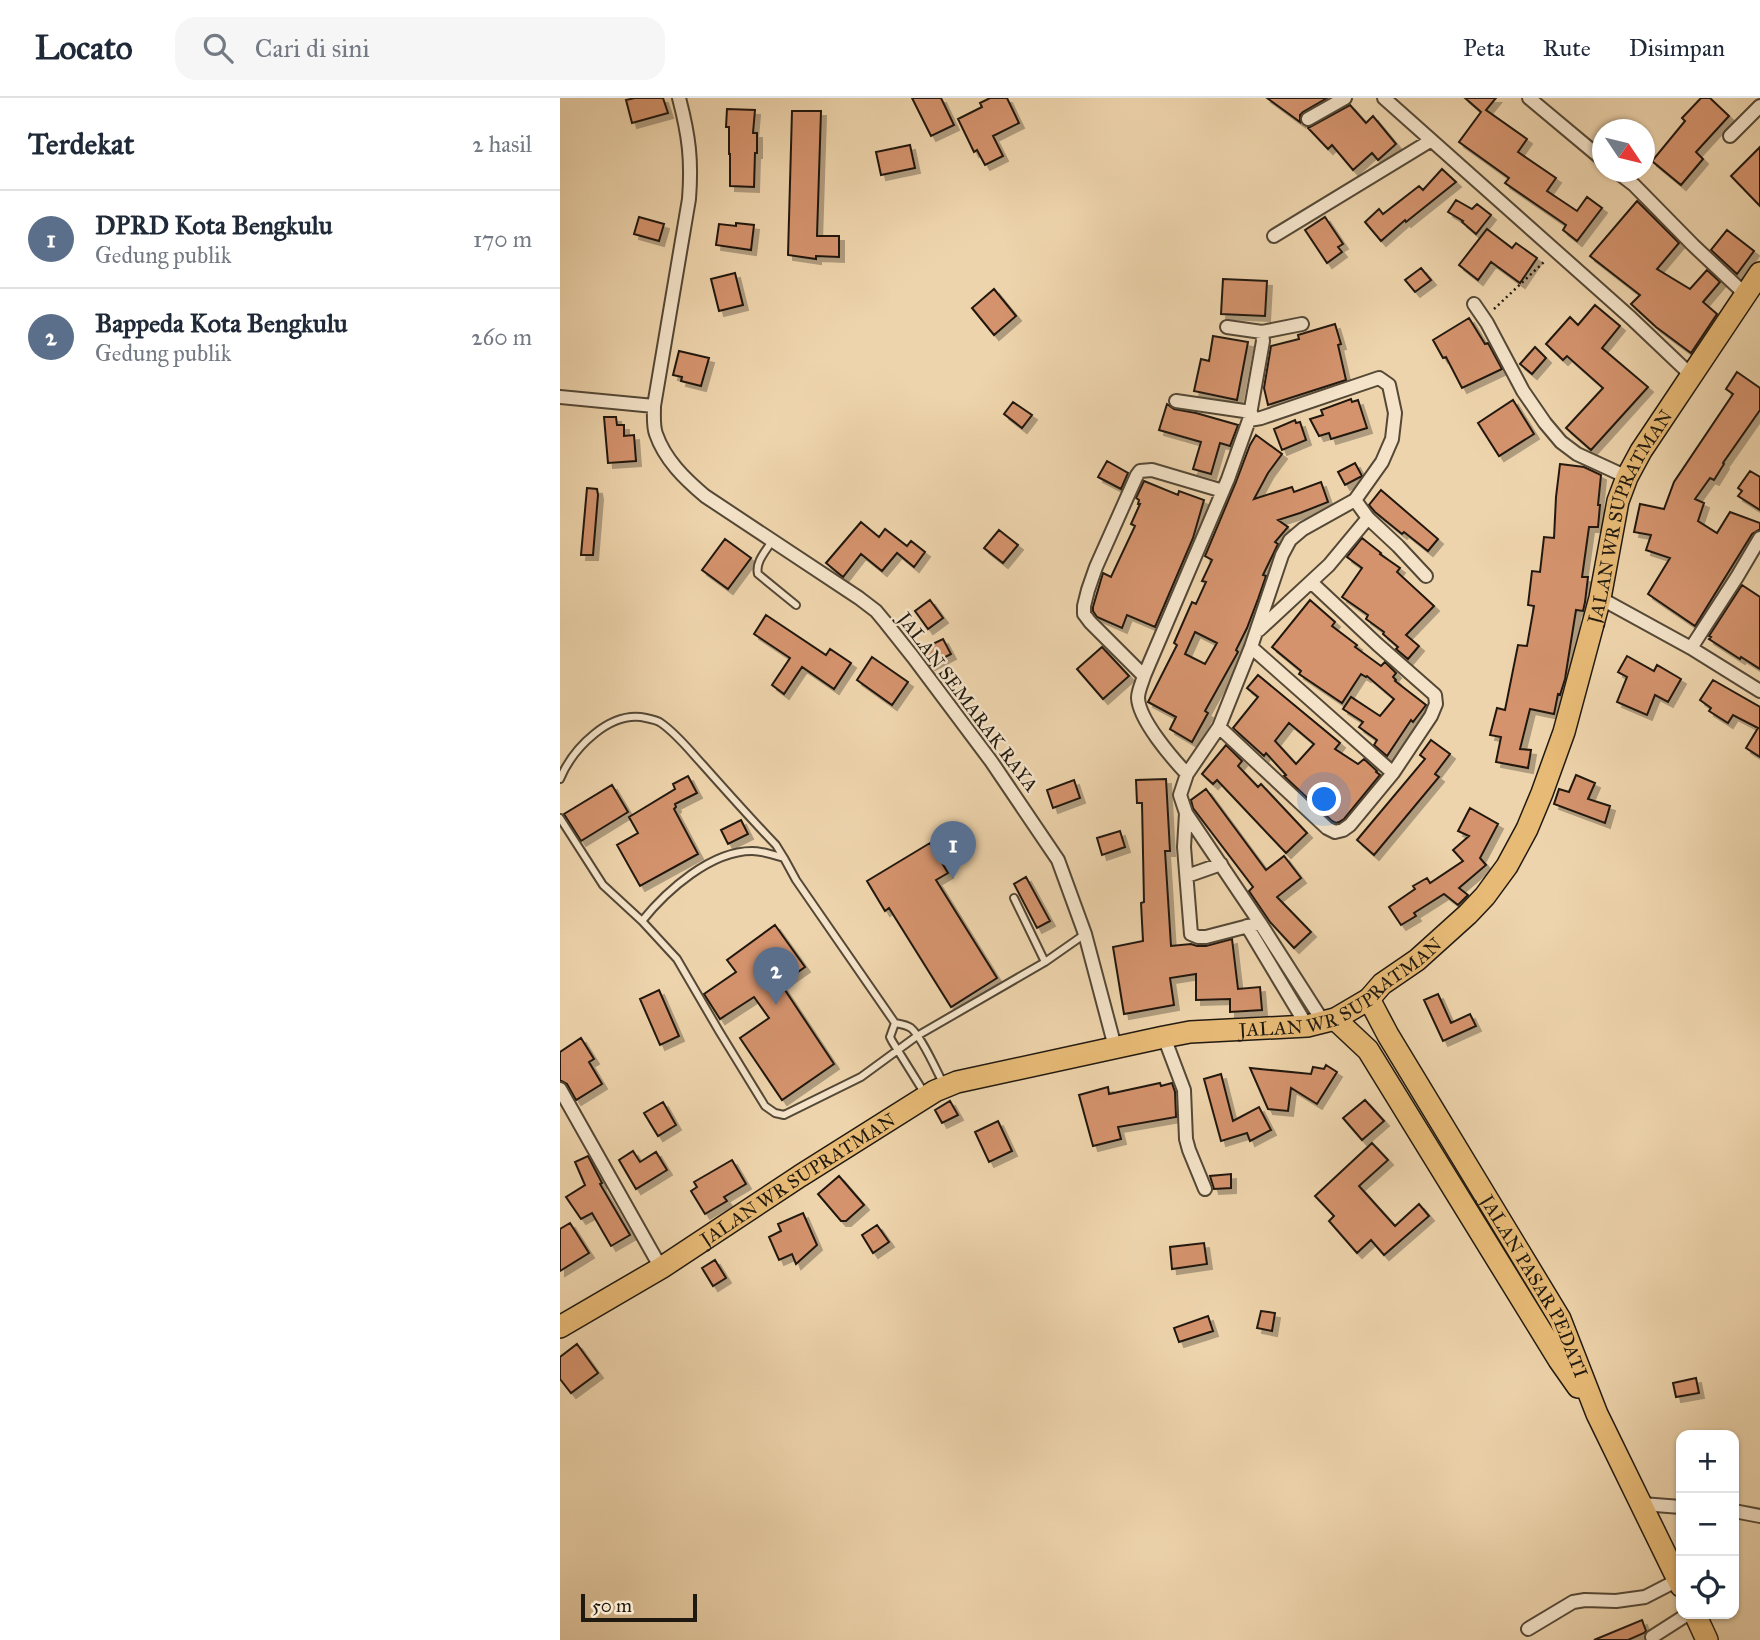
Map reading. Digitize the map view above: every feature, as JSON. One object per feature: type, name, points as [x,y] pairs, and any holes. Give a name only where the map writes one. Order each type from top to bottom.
[{"type":"highway","name":"JALAN WR SUPRATMAN","points":[[560,1327],[661,1268],[800,1176],[936,1091],[957,1082],[1190,1032],[1322,1023],[1369,999],[1382,984],[1417,960],[1485,896],[1507,866],[1527,828],[1564,732],[1600,598],[1616,512],[1627,477],[1641,451],[1760,273]]},
{"type":"highway","name":"JALAN PASAR PEDATI","points":[[1369,999],[1388,1035],[1560,1319],[1597,1415],[1676,1575]]},
{"type":"highway","points":[[1322,1023],[1368,1050],[1559,1360],[1597,1415]]},
{"type":"highway","points":[[1697,1619],[1707,1640]]},
{"type":"street","name":"JALAN SEMARAK RAYA","points":[[679,98],[688,130],[691,167],[690,188],[654,406],[655,432],[666,457],[685,479],[705,496],[876,611],[913,657],[991,761],[1058,860],[1085,934],[1115,1047]]},
{"type":"street","points":[[1308,119],[1345,98]]},
{"type":"street","points":[[1384,98],[1631,318],[1691,375]]},
{"type":"street","points":[[1529,98],[1592,151]]},
{"type":"street","points":[[1730,136],[1760,106]]},
{"type":"street","points":[[1274,236],[1430,141]]},
{"type":"street","points":[[1630,182],[1745,294]]},
{"type":"street","points":[[1474,304],[1523,391],[1561,442],[1577,454],[1627,477]]},
{"type":"street","points":[[1227,327],[1262,332],[1302,324]]},
{"type":"street","points":[[1187,774],[1168,754],[1147,721],[1138,694],[1223,491],[1250,416],[1263,341],[1262,332]]},
{"type":"street","points":[[1176,401],[1261,418],[1373,379],[1379,378],[1389,385],[1395,413],[1392,439],[1382,462],[1355,500],[1303,529],[1290,540],[1282,555],[1251,648],[1219,727],[1187,774],[1180,795],[1186,813],[1221,864],[1254,924],[1322,1023]]},
{"type":"street","points":[[560,397],[654,406]]},
{"type":"street","points":[[1144,676],[1084,614],[1096,567],[1140,471],[1152,470],[1223,491]]},
{"type":"street","points":[[1355,500],[1368,518],[1426,576]]},
{"type":"street","points":[[1256,632],[1329,565],[1368,518]]},
{"type":"street","points":[[1692,648],[1759,543]]},
{"type":"street","points":[[1219,727],[1327,828],[1335,832],[1350,825],[1393,773],[1430,716],[1436,704],[1435,695],[1311,582]]},
{"type":"street","points":[[1600,598],[1692,648],[1760,691]]},
{"type":"street","points":[[1251,648],[1393,773]]},
{"type":"street","points":[[1186,813],[1184,847],[1191,934],[1206,937],[1254,924]]},
{"type":"street","points":[[1187,876],[1221,864]]},
{"type":"street","points":[[1164,1037],[1184,1090],[1186,1139],[1205,1189]]},
{"type":"street","points":[[560,1089],[661,1268]]},
{"type":"street","points":[[1642,1504],[1676,1507]]},
{"type":"street","points":[[1739,1512],[1760,1516]]},
{"type":"street","points":[[1528,1629],[1573,1602],[1644,1597],[1676,1585]]},
{"type":"street","points":[[1652,1637],[1680,1619]]},
{"type":"lane","points":[[772,541],[758,563],[758,574],[796,605]]},
{"type":"lane","points":[[560,779],[565,767],[600,729],[616,721],[637,716],[660,721],[776,845],[796,880],[895,1023],[909,1026],[917,1036],[936,1091]]},
{"type":"lane","points":[[560,818],[603,885],[642,920],[677,959],[765,1106],[784,1115],[861,1077],[917,1036],[1045,962],[1085,934]]},
{"type":"lane","points":[[642,920],[667,893],[723,856],[750,851],[784,858]]},
{"type":"lane","points":[[1014,898],[1045,962]]},
{"type":"lane","points":[[895,1023],[890,1037],[897,1050],[936,1091]]},
{"type":"path","points":[[1484,318],[1555,251]]},
{"type":"building","points":[[663,98],[668,113],[632,123],[626,100]]},
{"type":"building","points":[[912,98],[941,98],[954,125],[931,136]]},
{"type":"building","points":[[990,98],[1007,98],[1019,123],[993,136],[1003,156],[985,165],[977,150],[974,152],[958,119],[982,107],[980,103]]},
{"type":"building","points":[[1267,98],[1327,98],[1303,112],[1300,122]]},
{"type":"building","points":[[1465,98],[1496,98],[1486,110],[1527,139],[1518,152],[1556,178],[1547,191],[1577,211],[1587,197],[1602,208],[1577,241],[1563,230],[1566,225],[1505,183],[1509,178],[1459,142],[1481,112]]},
{"type":"building","points":[[1701,98],[1710,98],[1729,116],[1696,152],[1703,159],[1681,185],[1655,163],[1655,157],[1685,121],[1682,118]]},
{"type":"building","points":[[1350,105],[1366,123],[1373,116],[1396,144],[1378,160],[1372,153],[1353,170],[1332,145],[1328,149],[1308,128]]},
{"type":"building","points":[[727,109],[755,110],[753,133],[757,133],[757,153],[754,187],[730,186]]},
{"type":"building","points":[[792,111],[821,111],[817,236],[839,236],[839,257],[816,256],[816,259],[788,255]]},
{"type":"building","points":[[910,145],[915,168],[881,175],[876,152]]},
{"type":"building","points":[[1760,147],[1760,206],[1731,176]]},
{"type":"building","points":[[1442,169],[1456,182],[1381,241],[1365,222],[1379,209],[1383,214],[1419,186],[1423,190]]},
{"type":"building","points":[[1456,200],[1472,209],[1477,204],[1491,215],[1476,234],[1463,221],[1448,212]]},
{"type":"building","points":[[1637,201],[1679,243],[1657,269],[1690,289],[1707,270],[1720,282],[1703,302],[1717,314],[1691,353],[1631,304],[1640,295],[1590,256]]},
{"type":"building","points":[[639,217],[664,224],[659,241],[634,234]]},
{"type":"building","points":[[1325,217],[1343,244],[1338,247],[1342,252],[1327,263],[1305,230]]},
{"type":"building","points":[[736,223],[754,225],[751,250],[716,245],[719,224],[736,226]]},
{"type":"building","points":[[1487,229],[1512,248],[1516,243],[1537,258],[1520,283],[1491,262],[1478,280],[1459,265]]},
{"type":"building","points":[[1727,230],[1754,251],[1737,274],[1711,250]]},
{"type":"building","points":[[1421,268],[1431,280],[1415,292],[1405,280]]},
{"type":"building","points":[[735,273],[743,305],[719,311],[711,279]]},
{"type":"building","points":[[1223,279],[1267,281],[1265,316],[1221,314]]},
{"type":"building","points":[[994,289],[1016,316],[994,335],[972,308]]},
{"type":"building","points":[[1595,305],[1620,326],[1602,348],[1648,387],[1591,450],[1566,428],[1603,388],[1567,356],[1563,360],[1546,344],[1570,317],[1578,325]]},
{"type":"building","points":[[1469,318],[1485,344],[1488,343],[1502,369],[1462,388],[1446,357],[1443,358],[1433,340]]},
{"type":"building","points":[[1335,324],[1346,380],[1268,405],[1264,388],[1271,346],[1299,339],[1298,335]]},
{"type":"building","points":[[1213,336],[1248,342],[1237,400],[1194,391],[1201,359],[1209,361]]},
{"type":"building","points":[[1535,347],[1546,358],[1532,374],[1520,364]]},
{"type":"building","points":[[679,351],[709,358],[701,386],[681,381],[682,377],[673,375]]},
{"type":"building","points":[[1737,372],[1760,388],[1760,410],[1714,480],[1710,478],[1695,499],[1704,503],[1698,521],[1717,533],[1730,512],[1760,523],[1760,529],[1752,534],[1695,626],[1648,594],[1670,558],[1646,550],[1651,535],[1634,532],[1640,504],[1664,509],[1674,482],[1733,394],[1726,389]]},
{"type":"building","points":[[1351,399],[1352,402],[1358,400],[1367,428],[1331,439],[1329,433],[1319,436],[1310,419],[1323,415],[1321,410]]},
{"type":"building","points":[[1513,400],[1534,434],[1499,456],[1478,423]]},
{"type":"building","points":[[1013,402],[1032,415],[1022,428],[1004,414]]},
{"type":"building","points":[[1167,404],[1174,409],[1238,425],[1230,446],[1220,443],[1211,474],[1193,469],[1201,442],[1159,430]]},
{"type":"building","points":[[604,417],[616,417],[617,425],[624,425],[624,436],[634,435],[636,461],[608,463]]},
{"type":"building","points":[[1295,420],[1296,423],[1300,422],[1306,440],[1282,450],[1274,429]]},
{"type":"building","points":[[1256,435],[1282,454],[1254,499],[1292,487],[1294,492],[1321,482],[1328,502],[1278,520],[1288,527],[1275,542],[1278,544],[1263,575],[1266,576],[1236,650],[1238,652],[1205,711],[1208,713],[1192,742],[1170,729],[1176,717],[1148,702],[1177,645],[1174,643],[1192,602],[1196,604],[1206,582],[1202,581],[1212,560],[1205,556]],"holes":[[[1195,632],[1217,643],[1205,664],[1185,654]]]},
{"type":"building","points":[[1107,461],[1128,473],[1121,489],[1098,477]]},
{"type":"building","points":[[1355,463],[1362,476],[1345,485],[1338,472]]},
{"type":"building","points":[[1560,464],[1584,467],[1601,475],[1598,527],[1589,527],[1582,577],[1588,577],[1585,602],[1583,611],[1576,610],[1565,679],[1560,695],[1558,694],[1554,714],[1530,709],[1520,749],[1531,750],[1528,768],[1496,762],[1501,737],[1490,735],[1497,708],[1505,710],[1518,645],[1527,646],[1534,606],[1528,605],[1532,571],[1540,572],[1544,537],[1554,538]]},
{"type":"building","points":[[1750,471],[1760,477],[1760,510],[1738,496],[1742,491],[1738,488]]},
{"type":"building","points":[[1144,481],[1178,495],[1179,491],[1204,500],[1193,538],[1155,627],[1127,615],[1122,628],[1097,617],[1093,607],[1103,573],[1111,577],[1135,526],[1131,524],[1140,504],[1136,498]]},
{"type":"building","points":[[587,488],[597,489],[598,495],[593,555],[581,555]]},
{"type":"building","points":[[1381,490],[1438,539],[1428,551],[1404,532],[1402,534],[1369,505]]},
{"type":"building","points":[[861,522],[879,537],[885,529],[907,546],[911,541],[925,552],[914,567],[897,553],[882,571],[861,554],[843,577],[826,563]]},
{"type":"building","points":[[999,530],[1018,545],[1003,563],[984,548]]},
{"type":"building","points":[[1362,538],[1400,568],[1397,572],[1434,606],[1406,635],[1419,646],[1408,659],[1396,649],[1398,647],[1384,632],[1366,619],[1368,615],[1342,597],[1362,568],[1347,557]]},
{"type":"building","points":[[725,539],[751,558],[728,589],[702,570]]},
{"type":"building","points":[[1742,585],[1760,597],[1760,669],[1709,639]]},
{"type":"building","points":[[930,600],[943,618],[928,629],[915,611]]},
{"type":"building","points":[[1310,600],[1335,622],[1332,626],[1357,645],[1355,647],[1381,666],[1385,662],[1396,673],[1393,677],[1395,681],[1426,705],[1413,722],[1411,720],[1387,756],[1374,745],[1377,740],[1359,727],[1363,722],[1343,709],[1351,697],[1380,716],[1394,699],[1361,674],[1342,703],[1299,674],[1301,671],[1272,647]]},
{"type":"building","points":[[766,615],[826,655],[830,649],[851,663],[834,689],[802,667],[784,694],[772,685],[790,658],[754,634]]},
{"type":"building","points":[[943,639],[951,654],[930,665],[922,649]]},
{"type":"building","points":[[1102,647],[1129,676],[1103,699],[1077,669]]},
{"type":"building","points":[[1627,656],[1654,671],[1657,665],[1681,679],[1668,702],[1655,695],[1647,715],[1617,702],[1627,677],[1618,672]]},
{"type":"building","points":[[872,657],[908,682],[892,705],[857,680]]},
{"type":"building","points":[[1258,675],[1340,743],[1335,749],[1358,764],[1364,759],[1380,775],[1344,819],[1336,823],[1332,821],[1284,776],[1286,775],[1266,753],[1264,756],[1233,728],[1258,697],[1247,688]],"holes":[[[1289,723],[1314,744],[1296,764],[1275,741]]]},
{"type":"building","points":[[1713,680],[1760,707],[1760,757],[1746,748],[1758,728],[1733,715],[1728,723],[1709,711],[1711,708],[1700,700]]},
{"type":"building","points":[[1431,740],[1450,754],[1435,774],[1439,777],[1374,855],[1357,840],[1425,759],[1420,755]]},
{"type":"building","points":[[1226,745],[1242,761],[1238,766],[1258,787],[1261,784],[1307,833],[1286,853],[1217,780],[1213,784],[1202,774]]},
{"type":"building","points":[[1576,775],[1595,783],[1588,799],[1610,806],[1605,823],[1554,804],[1559,789],[1569,792]]},
{"type":"building","points":[[688,776],[697,793],[675,804],[674,809],[698,854],[640,886],[617,845],[638,833],[629,817],[675,789],[673,784]]},
{"type":"building","points":[[1166,779],[1170,851],[1165,851],[1171,946],[1206,946],[1232,939],[1238,989],[1260,987],[1262,1010],[1230,1012],[1230,999],[1196,1000],[1196,974],[1170,978],[1174,1005],[1124,1014],[1113,947],[1143,941],[1142,803],[1137,803],[1136,780]]},
{"type":"building","points":[[1074,780],[1080,798],[1053,808],[1047,790]]},
{"type":"building","points":[[612,785],[628,812],[581,841],[564,814]]},
{"type":"building","points":[[1206,789],[1266,870],[1284,856],[1301,878],[1277,897],[1311,932],[1294,948],[1270,922],[1249,891],[1253,887],[1193,808],[1191,800]]},
{"type":"building","points":[[1470,808],[1498,824],[1480,858],[1486,865],[1459,888],[1468,895],[1458,905],[1444,894],[1414,913],[1416,916],[1401,925],[1389,907],[1415,889],[1413,886],[1427,878],[1430,883],[1463,861],[1453,850],[1469,836],[1458,831]]},
{"type":"building","points":[[741,820],[748,834],[728,844],[721,830]]},
{"type":"building","points":[[1120,831],[1125,847],[1102,855],[1097,838]]},
{"type":"building","points":[[930,843],[948,873],[936,880],[997,978],[951,1007],[889,908],[885,911],[867,881]]},
{"type":"building","points":[[1026,877],[1050,921],[1037,928],[1014,884]]},
{"type":"building","points":[[775,925],[805,967],[781,984],[834,1064],[782,1100],[740,1038],[769,1018],[754,997],[720,1019],[704,994],[736,972],[727,960]]},
{"type":"building","points":[[659,990],[679,1036],[660,1045],[640,999]]},
{"type":"building","points":[[1438,994],[1451,1023],[1470,1014],[1476,1026],[1443,1041],[1424,1000]]},
{"type":"building","points":[[581,1038],[594,1059],[589,1062],[602,1084],[576,1100],[567,1084],[560,1080],[560,1052]]},
{"type":"building","points":[[1326,1065],[1337,1072],[1317,1104],[1291,1088],[1288,1111],[1268,1109],[1250,1068],[1311,1074],[1313,1067],[1324,1069]]},
{"type":"building","points":[[1221,1074],[1233,1121],[1259,1107],[1271,1130],[1250,1141],[1247,1133],[1221,1141],[1204,1079]]},
{"type":"building","points":[[1160,1083],[1161,1086],[1172,1083],[1176,1117],[1118,1127],[1121,1139],[1093,1146],[1079,1095],[1108,1087],[1109,1094]]},
{"type":"building","points":[[1365,1100],[1384,1121],[1362,1140],[1343,1118]]},
{"type":"building","points":[[950,1101],[958,1115],[942,1123],[935,1110]]},
{"type":"building","points":[[663,1102],[676,1125],[658,1136],[644,1113]]},
{"type":"building","points":[[998,1121],[1012,1151],[989,1162],[975,1132]]},
{"type":"building","points":[[1372,1143],[1388,1160],[1359,1186],[1395,1226],[1419,1204],[1429,1216],[1384,1255],[1371,1240],[1357,1253],[1329,1221],[1334,1216],[1315,1196]]},
{"type":"building","points":[[633,1151],[640,1162],[656,1152],[667,1170],[636,1189],[619,1160]]},
{"type":"building","points":[[588,1156],[602,1183],[600,1184],[630,1235],[611,1246],[592,1213],[581,1219],[566,1197],[585,1185],[575,1162]]},
{"type":"building","points":[[732,1160],[746,1184],[724,1197],[727,1201],[705,1214],[691,1191],[697,1187],[694,1182]]},
{"type":"building","points":[[1231,1174],[1231,1188],[1214,1189],[1210,1176]]},
{"type":"building","points":[[839,1176],[864,1205],[846,1221],[841,1221],[818,1194]]},
{"type":"building","points":[[803,1213],[817,1245],[796,1264],[792,1254],[779,1260],[769,1237],[781,1231],[778,1224]]},
{"type":"building","points":[[570,1223],[589,1253],[560,1271],[560,1229]]},
{"type":"building","points":[[877,1225],[889,1242],[873,1253],[862,1235]]},
{"type":"building","points":[[1204,1243],[1207,1264],[1172,1269],[1170,1247]]},
{"type":"building","points":[[715,1260],[726,1278],[713,1286],[702,1268]]},
{"type":"building","points":[[1261,1311],[1275,1313],[1272,1331],[1257,1328]]},
{"type":"building","points":[[1208,1316],[1213,1331],[1179,1342],[1174,1328]]},
{"type":"building","points":[[577,1344],[598,1373],[571,1393],[560,1379],[560,1357]]},
{"type":"building","points":[[1696,1378],[1699,1393],[1676,1397],[1673,1383]]},
{"type":"building","points":[[1642,1620],[1646,1631],[1628,1640],[1594,1640]]},
{"type":"place","name":"DPRD Kota Bengkulu","points":[[953,879]]},
{"type":"place","name":"Bappeda Kota Bengkulu","points":[[776,1005]]}]
